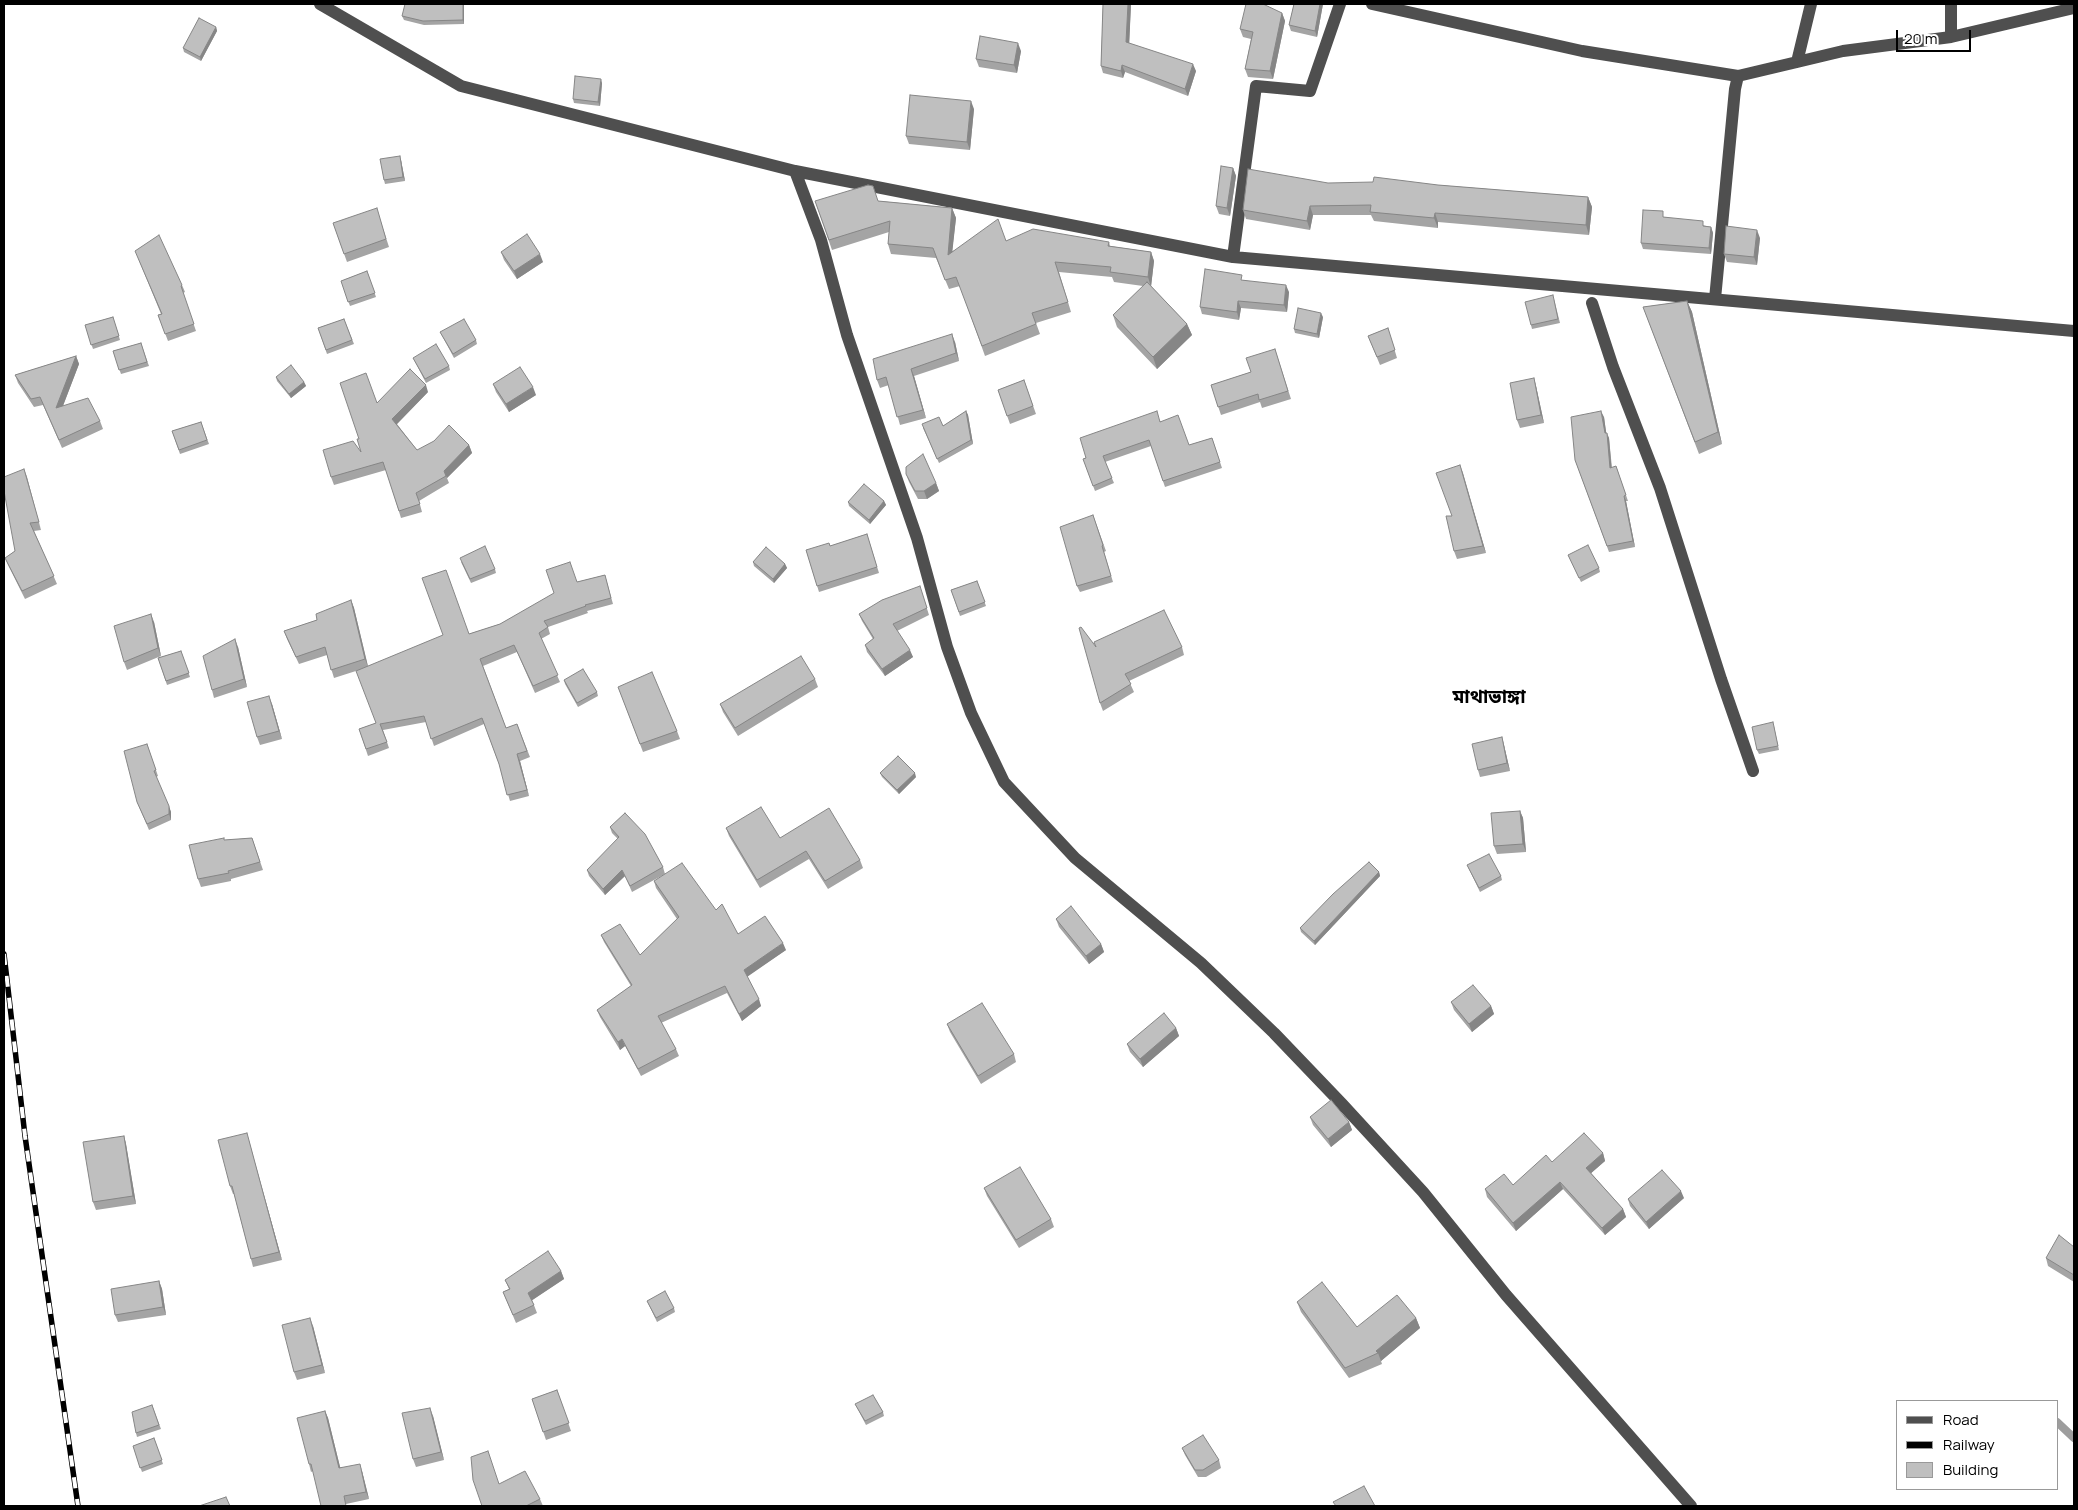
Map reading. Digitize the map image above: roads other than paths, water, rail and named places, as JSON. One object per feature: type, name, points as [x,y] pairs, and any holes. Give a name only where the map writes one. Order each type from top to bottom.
[{"type":"street","points":[[320,4],[461,86],[795,171],[1233,257],[2074,331]]},
{"type":"street","points":[[1233,257],[1256,86],[1310,90],[1340,4]]},
{"type":"street","points":[[1372,4],[1582,51],[1738,76],[1843,50],[1951,37],[2068,7]]},
{"type":"street","points":[[1796,62],[1811,4]]},
{"type":"street","points":[[1951,4],[1951,37]]},
{"type":"street","points":[[1716,299],[1735,89],[1738,76]]},
{"type":"street","points":[[795,171],[821,240],[847,335],[917,538],[947,647],[971,713],[1004,782],[1075,858],[1202,963],[1274,1033],[1342,1104],[1423,1192],[1506,1295],[1692,1506]]},
{"type":"street","points":[[1592,303],[1613,366],[1660,488],[1721,679],[1753,771]]},
{"type":"waterway","points":[[2058,1423],[2074,1438]]},
{"type":"railway","points":[[4,954],[25,1136],[78,1506]]},
{"type":"district","name":"মাথাভাঙ্গা","points":[[1489,698]]}]
